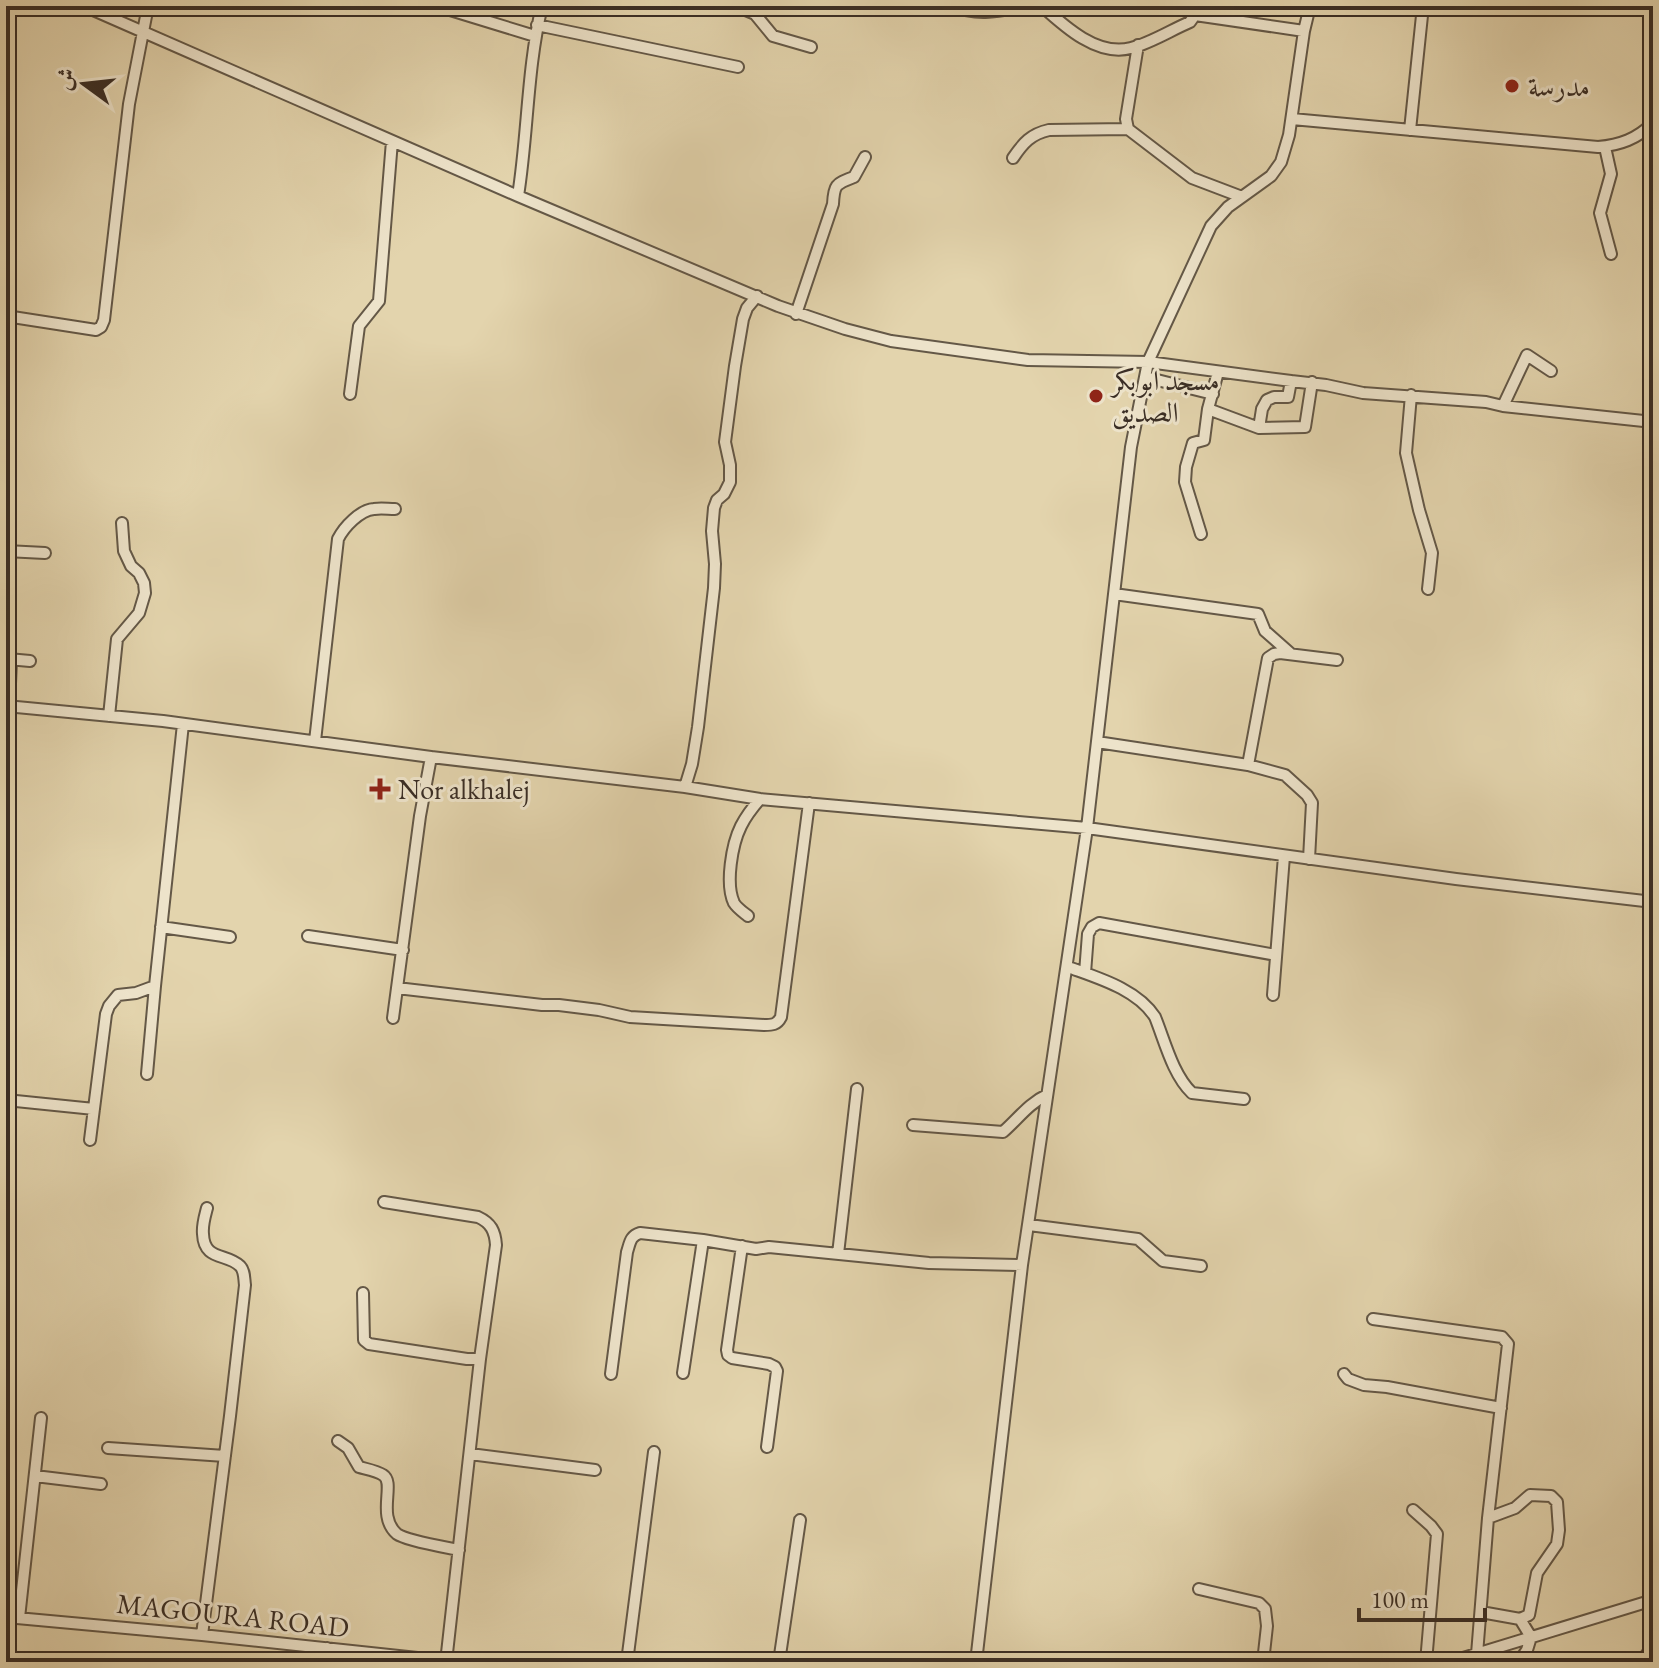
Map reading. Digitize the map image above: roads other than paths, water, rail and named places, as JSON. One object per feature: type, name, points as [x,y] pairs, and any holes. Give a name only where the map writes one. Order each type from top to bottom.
[{"type":"street","points":[[84,6],[796,314],[845,329],[891,341],[1028,360],[1148,362],[1312,382],[1363,393],[1486,402],[1653,422]]},
{"type":"street","points":[[6,316],[96,330],[101,327],[129,104],[148,6]]},
{"type":"street","points":[[437,6],[536,31],[738,67]]},
{"type":"street","points":[[518,196],[536,31],[542,6]]},
{"type":"street","points":[[736,6],[755,14],[773,36],[811,47]]},
{"type":"street","points":[[953,6],[989,12],[1030,6]]},
{"type":"street","points":[[1042,6],[1082,37],[1102,48],[1118,50],[1130,49],[1190,22],[1193,10],[1304,31]]},
{"type":"street","points":[[976,1662],[1022,1265],[1087,828],[1131,447],[1148,362],[1211,226],[1228,207],[1277,170],[1292,119],[1310,6]]},
{"type":"street","points":[[1410,130],[1423,6]]},
{"type":"street","points":[[1128,129],[1126,119],[1138,45]]},
{"type":"street","points":[[1292,119],[1605,147],[1631,140],[1653,123]]},
{"type":"street","points":[[1013,158],[1027,140],[1049,130],[1128,129],[1192,178],[1242,197]]},
{"type":"street","points":[[350,394],[359,326],[379,301],[392,141]]},
{"type":"street","points":[[1605,147],[1611,174],[1600,213],[1611,254]]},
{"type":"street","points":[[796,314],[833,204],[835,187],[841,181],[854,177],[865,157]]},
{"type":"street","points":[[685,787],[698,727],[713,600],[714,508],[730,482],[725,442],[735,366],[743,319],[757,296]]},
{"type":"street","points":[[1503,406],[1527,355],[1551,371]]},
{"type":"street","points":[[1201,534],[1185,482],[1186,467],[1193,443],[1204,440],[1218,372]]},
{"type":"street","points":[[1145,377],[1213,394]]},
{"type":"street","points":[[1259,428],[1267,400],[1288,397],[1291,381]]},
{"type":"street","points":[[1208,409],[1259,428],[1305,427],[1312,382]]},
{"type":"street","points":[[1411,395],[1406,453],[1432,553],[1428,589]]},
{"type":"street","points":[[315,741],[338,539],[349,524],[367,511],[395,509]]},
{"type":"street","points":[[109,716],[117,639],[139,613],[145,593],[144,583],[124,551],[122,523]]},
{"type":"street","points":[[6,551],[45,553]]},
{"type":"street","points":[[1114,594],[1258,614],[1265,631],[1291,654]]},
{"type":"street","points":[[1248,765],[1268,658],[1280,653],[1337,660]]},
{"type":"street","points":[[30,661],[9,659],[8,706],[183,724],[760,799],[1087,828],[1456,879],[1653,902]]},
{"type":"street","points":[[147,1074],[183,724]]},
{"type":"street","points":[[1097,742],[1248,765],[1285,775],[1312,803],[1309,859]]},
{"type":"street","points":[[393,1018],[431,757]]},
{"type":"street","points":[[748,916],[735,906],[730,882],[731,866],[738,832],[760,799]]},
{"type":"street","points":[[397,988],[559,1005],[630,1017],[764,1025],[779,1022],[809,803]]},
{"type":"street","points":[[1273,995],[1284,856]]},
{"type":"street","points":[[1085,973],[1088,934],[1099,923],[1276,955]]},
{"type":"street","points":[[161,927],[230,937]]},
{"type":"street","points":[[308,936],[403,950]]},
{"type":"street","points":[[1068,967],[1133,995],[1150,1009],[1178,1073],[1192,1093],[1244,1099]]},
{"type":"street","points":[[90,1140],[109,1006],[118,995],[155,986]]},
{"type":"street","points":[[838,1254],[857,1089]]},
{"type":"street","points":[[913,1125],[1003,1132],[1035,1100],[1047,1095]]},
{"type":"street","points":[[6,1100],[94,1109]]},
{"type":"street","points":[[384,1202],[478,1217],[488,1222],[496,1234],[446,1662]]},
{"type":"street","points":[[202,1635],[244,1276],[240,1266],[218,1257],[206,1247],[202,1231],[207,1208]]},
{"type":"street","points":[[1029,1225],[1138,1239],[1163,1261],[1201,1266]]},
{"type":"street","points":[[611,1374],[630,1240],[640,1233],[929,1263],[1022,1265]]},
{"type":"street","points":[[683,1373],[703,1240]]},
{"type":"street","points":[[742,1246],[727,1350],[732,1358],[769,1364],[777,1371],[767,1447]]},
{"type":"street","points":[[363,1293],[364,1340],[369,1344],[480,1359]]},
{"type":"street","points":[[1373,1319],[1502,1337],[1508,1344],[1488,1518],[1477,1654]]},
{"type":"street","points":[[1344,1374],[1348,1379],[1364,1385],[1501,1408]]},
{"type":"street","points":[[19,1618],[41,1418]]},
{"type":"street","points":[[338,1441],[348,1448],[359,1467],[387,1478],[386,1512],[389,1523],[398,1534],[459,1550]]},
{"type":"street","points":[[108,1448],[225,1456]]},
{"type":"street","points":[[627,1662],[654,1452]]},
{"type":"street","points":[[470,1454],[595,1470]]},
{"type":"street","points":[[35,1476],[101,1484]]},
{"type":"street","points":[[1481,1612],[1520,1619],[1529,1615],[1537,1573],[1557,1544],[1559,1530],[1557,1502],[1551,1496],[1530,1495],[1515,1508],[1488,1518]]},
{"type":"street","points":[[1413,1510],[1437,1534],[1426,1662]]},
{"type":"street","points":[[779,1662],[800,1520]]},
{"type":"street","points":[[1199,1589],[1259,1603],[1265,1609],[1267,1626],[1263,1662]]},
{"type":"street","points":[[1450,1662],[1653,1600]]},
{"type":"street","name":"MAGOURA ROAD","points":[[6,1617],[455,1662]]},
{"type":"street","points":[[1519,1662],[1531,1637],[1520,1619]]},
{"type":"street","points":[[1641,1662],[1653,1646]]},
{"type":"street","points":[[326,1662],[327,1648]]},
{"type":"place","name":"مدرسة","points":[[1512,86]]},
{"type":"place","name":"مسجد ابوبكر الصديق","points":[[1096,396]]},
{"type":"place","name":"Nor alkhalej","points":[[380,789]]}]
